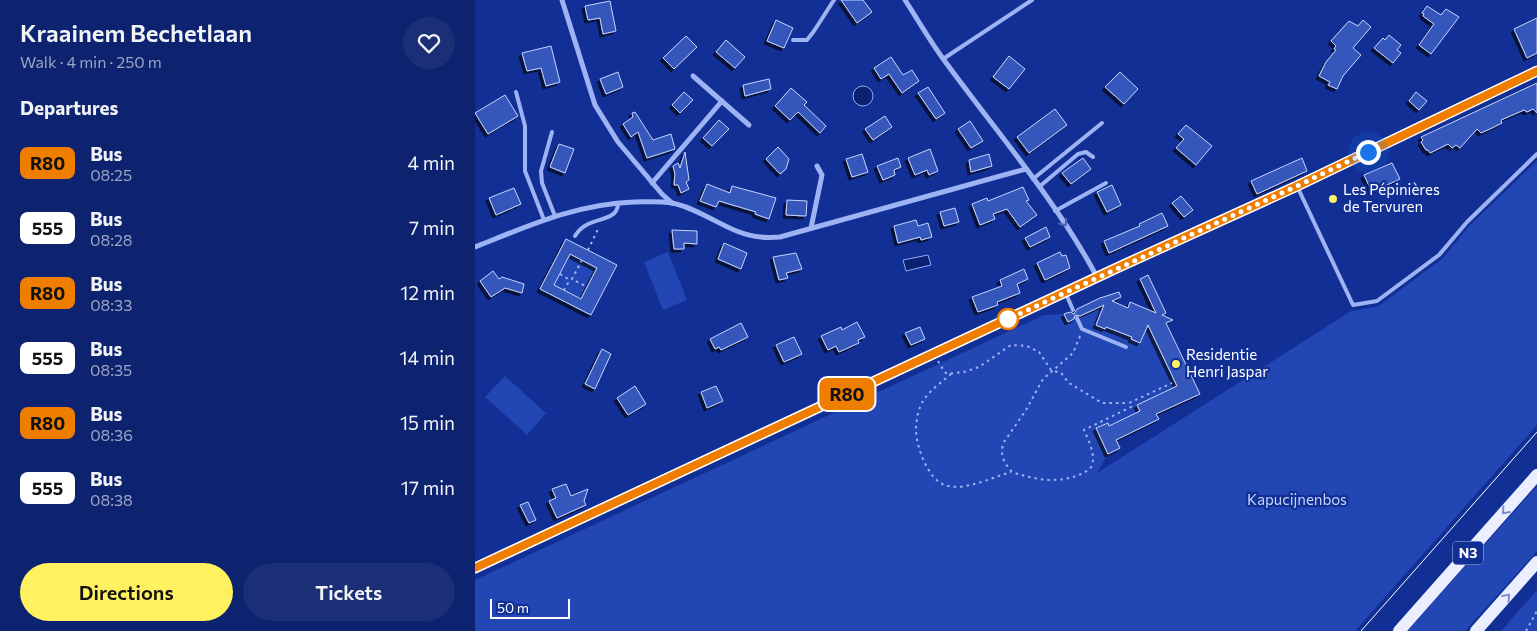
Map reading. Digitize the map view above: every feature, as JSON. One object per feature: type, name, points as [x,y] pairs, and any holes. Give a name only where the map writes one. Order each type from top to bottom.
[{"type":"main road","name":"N3","points":[[1399,631],[1537,475]]},
{"type":"main road","points":[[1476,631],[1537,562]]},
{"type":"street","points":[[562,0],[595,105],[618,142],[652,183],[673,203]]},
{"type":"street","points":[[905,0],[943,59],[1039,187],[1087,257],[1097,277]]},
{"type":"street","points":[[475,568],[1097,277],[1297,186],[1537,71]]},
{"type":"street","points":[[693,76],[749,125]]},
{"type":"street","points":[[652,183],[722,101]]},
{"type":"street","points":[[811,228],[822,175],[817,166]]},
{"type":"street","points":[[475,247],[555,216],[591,206],[618,203],[673,203],[700,213],[742,233],[760,237],[780,236],[1026,169]]},
{"type":"lane","points":[[793,40],[807,40],[834,0]]},
{"type":"lane","points":[[943,59],[1032,0]]},
{"type":"lane","points":[[515,92],[525,126],[525,171],[544,220]]},
{"type":"lane","points":[[1033,179],[1102,122]]},
{"type":"lane","points":[[552,132],[541,171],[542,183],[555,216]]},
{"type":"lane","points":[[1039,187],[1077,154],[1086,152],[1093,157]]},
{"type":"lane","points":[[1297,186],[1353,305],[1377,301],[1439,255],[1467,222],[1537,154]]},
{"type":"lane","points":[[1055,211],[1105,183]]},
{"type":"lane","points":[[575,236],[579,229],[603,218],[610,217],[616,211],[618,203]]},
{"type":"lane","points":[[1065,292],[1073,310]]},
{"type":"lane","points":[[1077,318],[1082,329],[1127,347]]},
{"type":"path","points":[[587,250],[603,218]]},
{"type":"path","points":[[564,290],[568,281],[573,279],[582,260]]},
{"type":"path","points":[[560,274],[568,281]]},
{"type":"path","points":[[573,279],[587,287]]},
{"type":"path","points":[[1012,472],[1004,460],[1003,446],[1043,379],[1051,370],[1075,351],[1082,329]]},
{"type":"path","points":[[1129,403],[1131,408],[1084,430],[1091,447],[1092,465],[1087,470],[1073,477],[1059,481],[1012,472],[973,484],[945,486],[936,480],[931,473],[921,454],[917,441],[916,425],[919,410],[924,399],[951,374],[979,367],[1008,346],[1016,344],[1035,349],[1051,370],[1061,373],[1069,383],[1102,403],[1129,403],[1172,383]]},
{"type":"path","points":[[935,353],[944,371],[951,374]]},
{"type":"path","points":[[1526,631],[1537,611]]},
{"type":"green space","name":"Kapucijnenbos","points":[[1537,161],[1537,425],[1355,631],[475,631],[475,580],[1044,315],[1064,314],[1069,324],[1074,319],[1097,309],[1101,311],[1096,325],[1132,337],[1131,339],[1140,343],[1146,329],[1155,332],[1177,386],[1138,405],[1140,411],[1109,426],[1107,423],[1096,428],[1108,454],[1097,473],[1351,311],[1379,306],[1443,258],[1470,225]]},
{"type":"green space","points":[[668,252],[687,300],[663,310],[644,262]]},
{"type":"green space","points":[[570,254],[597,268],[581,299],[554,285]]},
{"type":"green space","points":[[505,376],[546,413],[527,435],[485,397]]},
{"type":"green space","points":[[1537,486],[1537,551],[1465,631],[1407,631]]},
{"type":"green space","points":[[1537,590],[1537,631],[1501,631]]},
{"type":"shaded area","points":[[863,86],[870,89],[873,96],[870,103],[863,106],[856,103],[853,96],[856,89]]},
{"type":"shaded area","points":[[928,255],[931,265],[906,271],[903,260]]},
{"type":"building","points":[[841,0],[863,0],[872,12],[857,23]]},
{"type":"building","points":[[610,1],[616,31],[603,34],[600,18],[588,20],[585,6]]},
{"type":"building","points":[[1427,6],[1441,15],[1446,9],[1459,17],[1431,54],[1419,45],[1434,24],[1423,16],[1424,14],[1422,13]]},
{"type":"building","points":[[1537,18],[1537,53],[1527,58],[1514,29]]},
{"type":"building","points":[[776,20],[793,28],[784,48],[767,41]]},
{"type":"building","points":[[1363,20],[1371,27],[1353,48],[1361,55],[1343,76],[1337,89],[1328,85],[1330,82],[1319,76],[1326,62],[1336,50],[1334,49],[1336,46],[1331,41],[1349,21],[1358,26]]},
{"type":"building","points":[[1389,35],[1401,45],[1397,50],[1401,53],[1393,63],[1374,48],[1383,38],[1385,40]]},
{"type":"building","points":[[686,36],[697,47],[674,69],[663,58]]},
{"type":"building","points":[[726,40],[745,57],[735,68],[716,52]]},
{"type":"building","points":[[551,46],[560,82],[546,86],[541,68],[527,71],[522,53]]},
{"type":"building","points":[[1009,56],[1025,69],[1009,89],[993,77]]},
{"type":"building","points":[[891,57],[903,75],[912,70],[919,81],[902,93],[889,74],[881,79],[874,68]]},
{"type":"building","points":[[618,72],[623,87],[606,94],[600,79]]},
{"type":"building","points":[[1120,72],[1138,89],[1124,104],[1105,87]]},
{"type":"building","points":[[769,79],[771,89],[745,96],[743,85]]},
{"type":"building","points":[[1537,83],[1537,113],[1533,109],[1527,112],[1524,110],[1501,120],[1502,123],[1481,133],[1477,129],[1460,148],[1456,145],[1452,148],[1448,144],[1430,153],[1421,142],[1423,140],[1421,137]]},
{"type":"building","points":[[928,87],[945,113],[936,119],[918,93]]},
{"type":"building","points":[[791,88],[807,102],[804,105],[826,126],[820,133],[798,112],[790,120],[775,106]]},
{"type":"building","points":[[684,92],[693,100],[680,113],[672,105]]},
{"type":"building","points":[[1416,92],[1427,101],[1419,110],[1409,101]]},
{"type":"building","points":[[505,95],[518,116],[488,134],[475,113]]},
{"type":"building","points":[[1055,109],[1067,125],[1029,153],[1017,137]]},
{"type":"building","points":[[635,112],[653,140],[671,134],[675,149],[647,158],[638,132],[631,137],[623,124],[633,117],[632,113]]},
{"type":"building","points":[[885,116],[892,127],[873,140],[865,129]]},
{"type":"building","points":[[719,120],[729,129],[712,146],[703,138]]},
{"type":"building","points":[[970,121],[983,141],[971,148],[958,129]]},
{"type":"building","points":[[1186,125],[1212,146],[1196,165],[1176,148],[1184,139],[1178,134]]},
{"type":"building","points":[[559,144],[574,149],[565,173],[550,167]]},
{"type":"building","points":[[778,147],[789,159],[786,169],[780,174],[766,159]]},
{"type":"building","points":[[930,149],[938,171],[929,175],[927,170],[915,175],[908,158]]},
{"type":"building","points":[[685,152],[689,180],[686,182],[689,189],[681,193],[678,185],[674,185],[675,174],[673,166],[678,163],[680,168]]},
{"type":"building","points":[[862,154],[868,172],[852,177],[846,159]]},
{"type":"building","points":[[989,154],[992,166],[971,172],[969,160]]},
{"type":"building","points":[[898,158],[901,167],[894,170],[895,175],[883,180],[877,166]]},
{"type":"building","points":[[1083,158],[1091,169],[1071,184],[1062,173]]},
{"type":"building","points":[[1302,158],[1307,171],[1257,194],[1251,181]]},
{"type":"building","points":[[1392,163],[1400,179],[1372,192],[1364,175]]},
{"type":"building","points":[[707,184],[730,193],[732,186],[776,198],[769,219],[755,214],[756,212],[719,201],[716,207],[700,201]]},
{"type":"building","points":[[1112,185],[1121,205],[1107,212],[1097,192]]},
{"type":"building","points":[[1023,187],[1029,200],[1026,201],[1037,215],[1020,227],[1007,209],[993,214],[995,219],[980,225],[972,204],[987,198],[988,201]]},
{"type":"building","points":[[514,188],[521,204],[496,215],[489,198]]},
{"type":"building","points":[[1181,196],[1193,210],[1184,217],[1172,203]]},
{"type":"building","points":[[787,200],[807,201],[806,216],[786,215]]},
{"type":"building","points":[[955,208],[959,222],[944,226],[940,212]]},
{"type":"building","points":[[1162,213],[1168,226],[1109,253],[1104,241],[1140,226],[1139,224]]},
{"type":"building","points":[[916,220],[918,226],[928,223],[932,237],[921,240],[920,237],[898,243],[894,226]]},
{"type":"building","points":[[1046,227],[1050,237],[1030,247],[1025,238]]},
{"type":"building","points":[[672,230],[697,231],[697,244],[684,243],[684,249],[674,249]]},
{"type":"building","points":[[566,239],[617,265],[591,315],[540,289]],"holes":[[[570,254],[597,268],[581,299],[554,285]]]},
{"type":"building","points":[[724,243],[747,253],[741,269],[718,259]]},
{"type":"building","points":[[1060,252],[1062,256],[1066,255],[1070,268],[1045,280],[1037,263]]},
{"type":"building","points":[[796,253],[802,269],[786,273],[788,278],[779,280],[773,257]]},
{"type":"building","points":[[1024,269],[1028,279],[1017,284],[1020,293],[997,302],[998,305],[978,312],[972,297],[1002,286],[1000,280]]},
{"type":"building","points":[[493,271],[499,279],[502,277],[524,284],[522,293],[505,288],[491,297],[480,281]]},
{"type":"building","name":"Residentie Henri Jaspar","points":[[1148,275],[1166,313],[1162,315],[1173,320],[1166,323],[1200,394],[1156,414],[1159,419],[1116,440],[1120,448],[1108,454],[1096,428],[1108,423],[1109,426],[1140,411],[1137,405],[1177,386],[1148,325],[1140,343],[1131,339],[1132,337],[1096,325],[1104,305],[1080,316],[1075,315],[1074,319],[1068,322],[1064,314],[1070,312],[1074,314],[1077,309],[1100,298],[1119,292],[1121,297],[1112,301],[1128,308],[1130,302],[1156,313],[1140,279]]},
{"type":"building","points":[[857,322],[865,337],[858,340],[859,343],[839,352],[836,346],[828,350],[821,336],[841,327],[842,330]]},
{"type":"building","points":[[741,323],[748,337],[721,350],[719,347],[715,349],[710,339]]},
{"type":"building","points":[[920,327],[925,339],[911,345],[905,333]]},
{"type":"building","points":[[794,337],[802,354],[784,362],[776,345]]},
{"type":"building","points":[[602,349],[611,354],[595,389],[585,384]]},
{"type":"building","points":[[635,386],[646,404],[628,415],[617,398]]},
{"type":"building","points":[[716,386],[723,401],[707,408],[701,392]]},
{"type":"building","points":[[566,484],[571,496],[588,489],[584,501],[586,505],[557,518],[549,501],[556,498],[552,489]]},
{"type":"building","points":[[528,502],[536,520],[529,523],[520,505]]},
{"type":"tram line","points":[[1361,631],[1537,432]]},
{"type":"bus line","name":"R80","points":[[475,568],[1121,266],[1297,186],[1537,71]]},
{"type":"place","name":"Les Pépinières de Tervuren","points":[[1333,199]]},
{"type":"place","name":"Residentie Henri Jaspar","points":[[1176,364]]},
{"type":"route","points":[[1008,319],[1006,320],[1368,152]]}]
